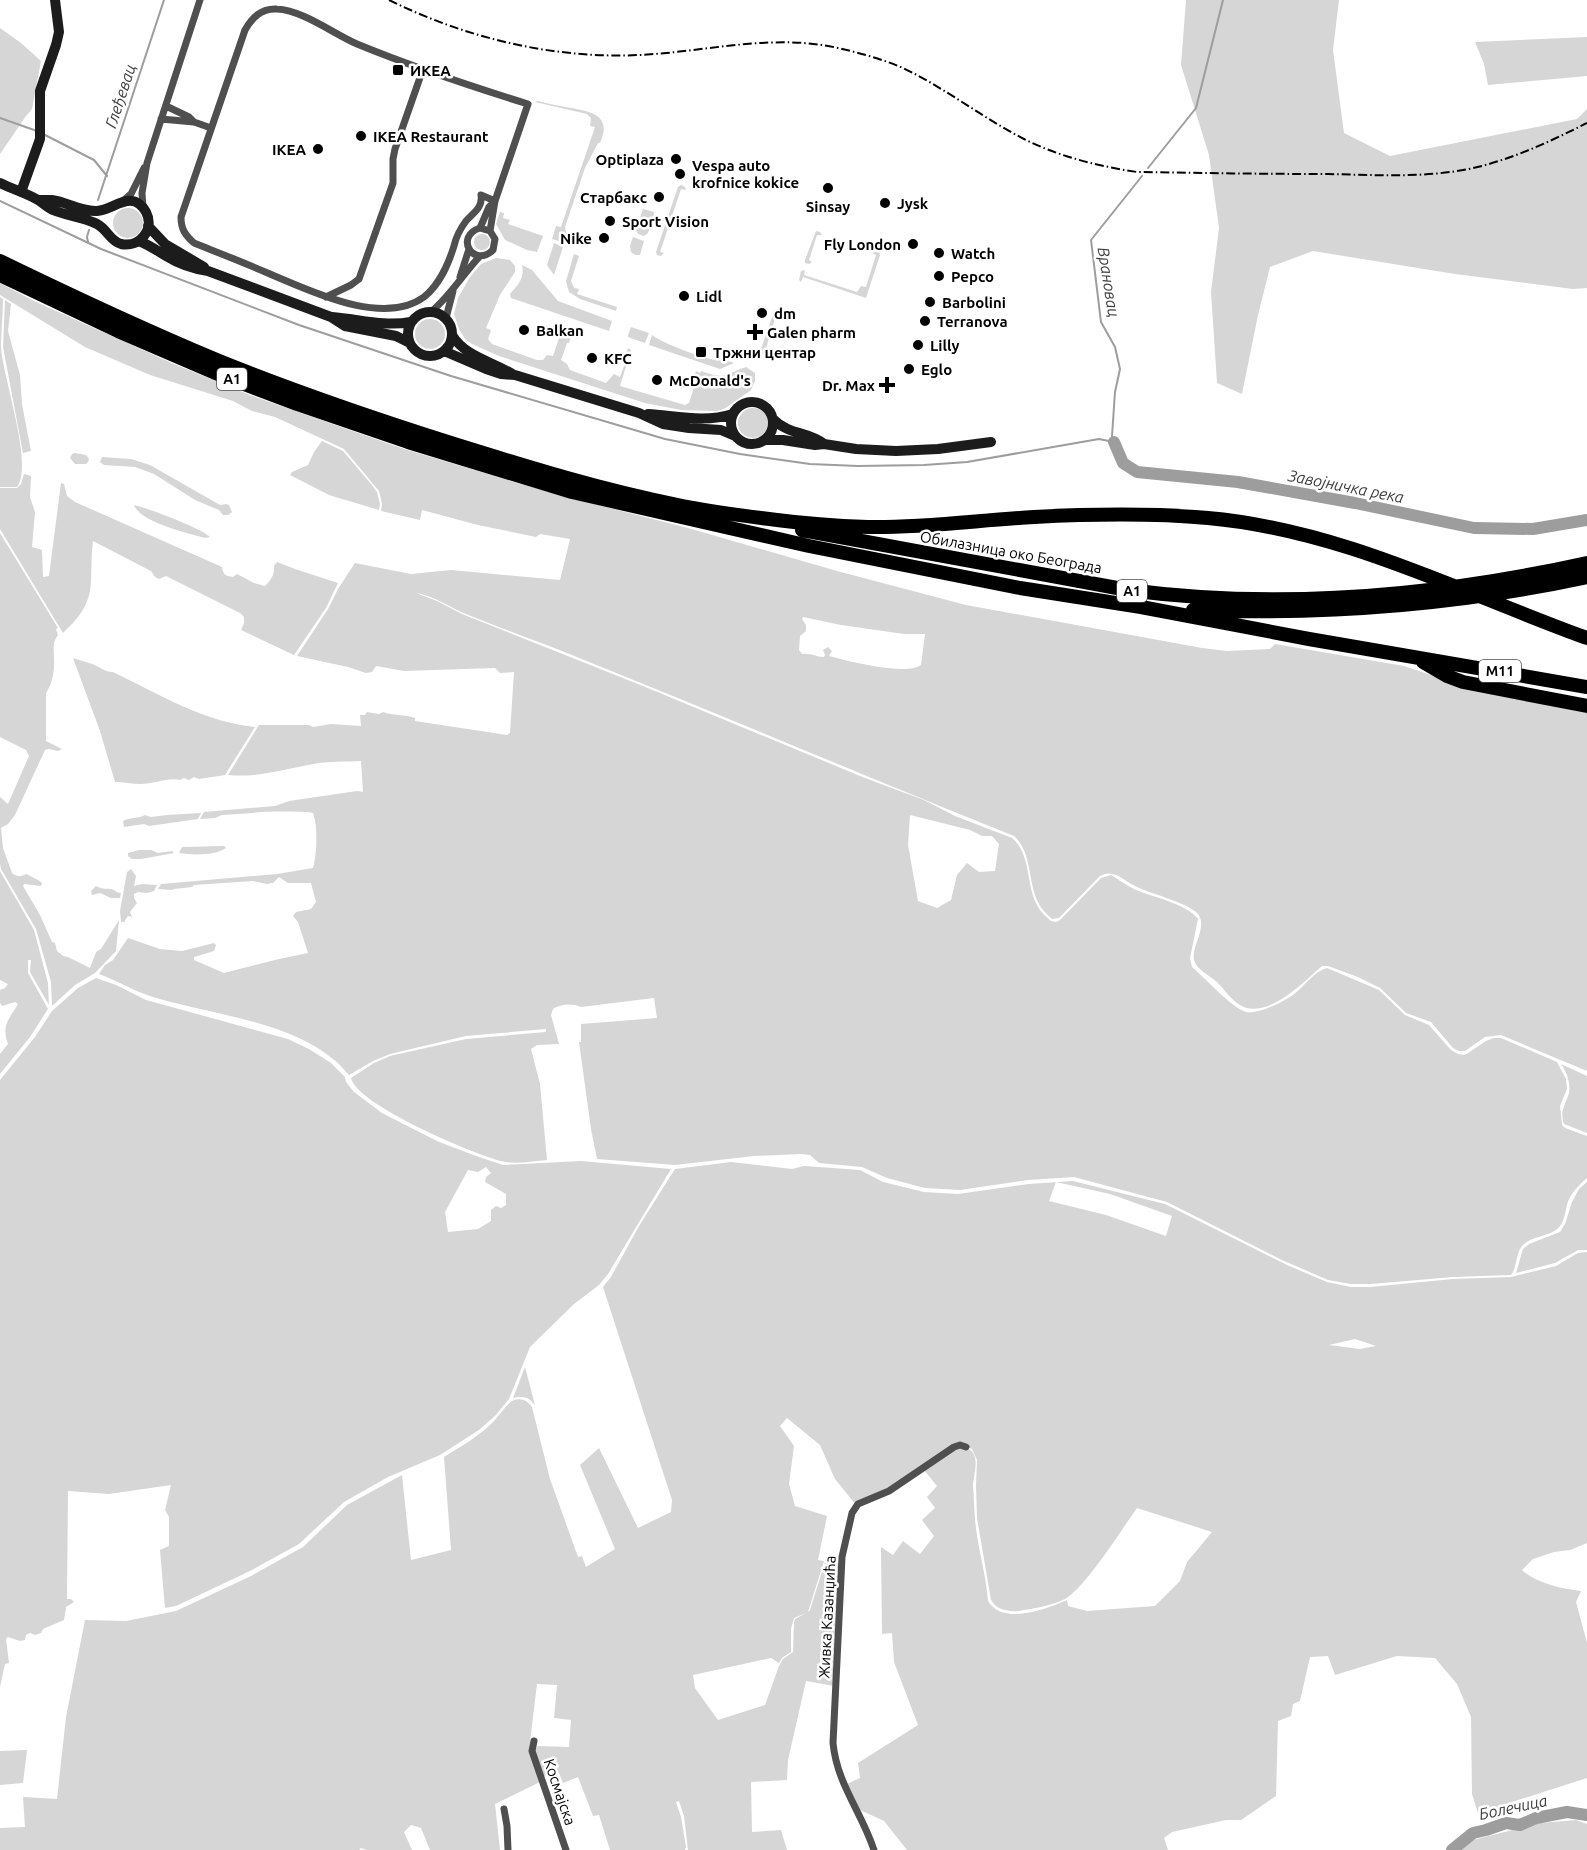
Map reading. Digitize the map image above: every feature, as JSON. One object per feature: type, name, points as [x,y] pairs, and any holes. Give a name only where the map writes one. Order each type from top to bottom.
[{"type":"highway","name":"A1","points":[[0,261],[76,298],[222,362],[351,410],[551,474],[682,506]]},
{"type":"highway","name":"A1","points":[[0,275],[108,327],[218,374],[297,404],[521,478],[572,492],[809,546],[1020,588],[1141,607],[1229,611],[1339,610],[1485,596],[1587,577]]},
{"type":"highway","points":[[682,506],[779,520],[870,527],[920,526],[1033,517],[1143,514],[1212,518],[1261,525],[1306,534],[1378,556],[1587,638]]},
{"type":"highway","name":"Обилазница око Београда","points":[[682,506],[827,535],[1168,596],[1283,599],[1373,595],[1480,583],[1587,564]]},
{"type":"highway","points":[[1141,607],[1413,657],[1463,682],[1587,706]]},
{"type":"highway","points":[[1555,627],[1587,632]]},
{"type":"highway","name":"M11","points":[[1413,657],[1587,687]]},
{"type":"street","points":[[21,192],[40,134],[40,91],[59,32],[55,0]]},
{"type":"street","points":[[143,208],[142,193],[147,163],[200,0]]},
{"type":"street","points":[[490,231],[495,201],[528,104],[357,44],[292,12],[269,9],[251,19],[245,30],[181,217],[183,231],[194,243],[326,297],[356,305],[381,308],[404,306],[418,300],[431,289],[446,268],[457,236],[482,202],[481,195],[495,201]]},
{"type":"street","points":[[326,297],[359,279],[393,183],[395,149],[423,69]]},
{"type":"street","points":[[166,106],[189,117],[194,122]]},
{"type":"street","points":[[161,119],[194,122],[211,128]]},
{"type":"street","points":[[38,200],[53,200],[94,211],[112,207],[131,194],[147,163]]},
{"type":"street","points":[[0,183],[38,200],[51,210],[99,225],[112,239],[127,245],[139,241],[147,232],[148,216],[143,208],[134,202],[122,201]]},
{"type":"street","points":[[480,228],[489,207],[495,201]]},
{"type":"street","points":[[107,232],[105,217],[112,207]]},
{"type":"street","points":[[148,226],[165,244],[202,265],[208,271]]},
{"type":"street","points":[[459,280],[480,256],[490,253],[494,247],[495,239],[490,231],[480,228],[470,235],[467,242],[469,249],[480,256]]},
{"type":"street","points":[[139,241],[179,263],[196,270],[208,271],[332,317],[345,326],[396,336],[410,344],[422,355],[434,356],[444,351],[452,335],[451,326],[446,318],[432,311]]},
{"type":"street","points":[[446,318],[453,291],[469,249]]},
{"type":"street","points":[[410,344],[408,331],[411,322],[420,314],[432,311],[453,291]]},
{"type":"street","points":[[332,317],[386,325],[411,322]]},
{"type":"street","points":[[452,335],[462,347],[515,375]]},
{"type":"street","points":[[444,351],[486,369],[501,374],[515,375],[639,413],[663,424],[716,429],[735,436],[747,444],[779,439],[814,445],[896,451],[938,449],[992,442]]},
{"type":"street","points":[[735,436],[731,423],[734,414],[740,406],[753,402],[766,407],[773,419],[786,429],[818,438],[824,444]]},
{"type":"street","points":[[639,413],[707,419],[734,414]]},
{"type":"street","points":[[765,440],[773,428],[773,419]]},
{"type":"street","name":"Живка Казанџића","points":[[874,1850],[861,1816],[837,1770],[833,1743],[842,1557],[851,1516],[858,1504],[889,1491],[954,1447],[960,1445],[966,1447]]},
{"type":"street","name":"Космајска","points":[[534,1742],[532,1750],[566,1850]]},
{"type":"street","points":[[504,1809],[508,1850]]},
{"type":"shaded area","points":[[1186,0],[1339,0],[1333,50],[1344,133],[1390,156],[1577,119],[1587,109],[1587,288],[1573,289],[1455,274],[1313,251],[1270,267],[1242,394],[1217,383],[1211,292],[1219,228],[1209,155],[1181,65]]},
{"type":"shaded area","points":[[0,28],[41,61],[32,109],[0,154]]},
{"type":"shaded area","points":[[1587,37],[1587,76],[1488,85],[1484,64],[1475,42]]},
{"type":"shaded area","points":[[535,102],[593,114],[602,121],[604,127],[600,143],[585,168],[565,227],[567,237],[565,243],[552,239],[556,226],[561,227],[595,127],[590,126],[591,118],[587,114]]},
{"type":"shaded area","points":[[681,185],[686,190],[681,189],[660,252],[664,253],[661,256],[657,255],[656,252],[678,187]]},
{"type":"shaded area","points":[[128,208],[139,212],[143,223],[139,234],[128,238],[117,234],[113,223],[117,212]]},
{"type":"shaded area","points":[[643,209],[654,212],[648,233],[644,236],[638,234],[636,230]]},
{"type":"shaded area","points":[[500,212],[504,213],[503,218],[510,220],[508,224],[543,236],[537,252],[505,240],[496,224]]},
{"type":"shaded area","points":[[816,231],[822,235],[817,235],[809,260],[812,262],[805,263],[805,260]]},
{"type":"shaded area","points":[[479,234],[485,234],[490,242],[488,248],[479,250],[474,245],[474,239]]},
{"type":"shaded area","points":[[633,237],[644,241],[640,255],[631,252]]},
{"type":"shaded area","points":[[554,243],[563,247],[554,275],[547,265]]},
{"type":"shaded area","points":[[879,252],[880,255],[866,298],[803,277],[801,282],[799,280],[801,271],[805,270],[804,275],[857,292],[861,286],[866,287],[876,255],[872,253]]},
{"type":"shaded area","points":[[574,254],[579,256],[571,281],[574,288],[579,289],[577,294],[617,307],[616,311],[580,299],[569,292],[566,281]]},
{"type":"shaded area","points":[[496,258],[510,260],[515,266],[515,272],[500,295],[486,328],[491,330],[488,339],[492,344],[543,360],[547,355],[553,356],[563,326],[579,332],[577,339],[571,337],[567,343],[561,360],[570,370],[606,383],[614,374],[620,377],[628,355],[626,354],[628,348],[631,350],[620,386],[685,405],[689,403],[697,378],[694,377],[696,371],[721,376],[746,367],[755,373],[755,381],[751,390],[724,409],[717,411],[681,410],[645,403],[499,356],[472,344],[465,339],[459,329],[454,314],[458,298],[470,277],[481,264]]},
{"type":"shaded area","points":[[522,265],[532,270],[558,301],[612,321],[609,331],[511,298],[510,294],[522,278]]},
{"type":"shaded area","points":[[0,283],[34,301],[174,364],[250,395],[404,449],[555,494],[688,528],[966,605],[1202,648],[1227,651],[1270,649],[1275,644],[1404,666],[1443,679],[1587,710],[1587,1071],[1501,1035],[1485,1037],[1465,1051],[1459,1051],[1453,1048],[1431,1022],[1406,1013],[1380,988],[1328,966],[1322,966],[1295,990],[1273,1004],[1250,1009],[1240,1005],[1195,963],[1194,954],[1201,929],[1200,917],[1184,905],[1137,887],[1110,873],[1100,876],[1059,918],[1052,919],[1039,904],[1027,859],[1014,836],[416,593],[462,614],[924,800],[955,816],[1012,838],[1025,860],[1036,903],[1051,921],[1060,920],[1101,878],[1111,875],[1136,890],[1186,909],[1198,919],[1190,958],[1192,967],[1240,1010],[1251,1012],[1271,1007],[1298,991],[1318,972],[1327,968],[1379,990],[1405,1015],[1429,1025],[1451,1050],[1458,1054],[1465,1055],[1486,1041],[1501,1038],[1557,1062],[1566,1079],[1567,1089],[1560,1106],[1562,1125],[1587,1136],[1587,1178],[1571,1196],[1562,1223],[1557,1230],[1532,1239],[1523,1245],[1511,1275],[1351,1284],[1328,1280],[1282,1260],[1167,1202],[1074,1177],[1028,1180],[960,1190],[925,1188],[887,1178],[862,1167],[819,1163],[810,1155],[801,1154],[754,1156],[675,1165],[597,1159],[579,1042],[581,1042],[581,1024],[657,1018],[654,998],[581,1007],[567,1005],[553,1009],[551,1015],[559,1044],[537,1045],[531,1049],[540,1084],[547,1160],[507,1162],[487,1157],[418,1127],[373,1101],[358,1089],[351,1078],[390,1056],[466,1039],[546,1032],[546,1029],[466,1036],[390,1054],[349,1075],[333,1059],[293,1035],[245,1020],[150,996],[99,974],[105,965],[113,960],[128,938],[160,949],[182,951],[214,943],[216,945],[214,951],[194,957],[194,960],[224,973],[308,953],[298,922],[293,916],[296,912],[311,909],[316,902],[311,883],[288,883],[279,877],[273,883],[267,884],[253,881],[194,885],[172,890],[158,889],[161,884],[277,874],[313,868],[316,825],[313,813],[264,812],[200,819],[204,812],[275,806],[289,801],[363,792],[361,761],[319,763],[260,774],[228,775],[259,725],[361,726],[360,715],[365,715],[367,712],[379,714],[383,712],[415,718],[415,721],[507,735],[510,733],[514,672],[500,673],[495,668],[404,671],[376,666],[372,672],[366,673],[297,656],[355,563],[411,574],[451,570],[560,580],[570,539],[540,534],[536,537],[422,510],[420,520],[381,511],[379,491],[344,449],[275,417],[150,375],[85,347],[0,295]],"holes":[[[803,617],[904,634],[925,634],[921,665],[903,669],[862,664],[829,656],[832,651],[828,647],[823,650],[824,657],[802,654],[799,650],[800,636],[806,631]],[[910,815],[970,830],[982,836],[992,836],[999,844],[995,871],[979,872],[967,863],[957,875],[951,900],[937,908],[918,901],[908,845]]]},
{"type":"shaded area","points":[[0,297],[3,299],[1,346],[22,459],[21,476],[17,487],[0,487]]},
{"type":"shaded area","points":[[5,300],[11,304],[8,331],[20,375],[22,404],[31,451],[23,453],[3,347]]},
{"type":"shaded area","points":[[774,311],[776,315],[764,355],[760,352]]},
{"type":"shaded area","points":[[430,319],[441,323],[445,334],[441,345],[430,349],[419,345],[415,334],[419,323]]},
{"type":"shaded area","points":[[631,327],[649,333],[645,343],[628,337]]},
{"type":"shaded area","points":[[652,335],[665,343],[691,353],[734,363],[720,369],[649,345]]},
{"type":"shaded area","points":[[753,408],[764,412],[768,423],[764,434],[753,438],[742,434],[738,423],[742,412]]},
{"type":"shaded area","points":[[322,441],[343,451],[371,484],[377,492],[379,510],[329,495],[290,475],[308,465]]},
{"type":"shaded area","points":[[75,453],[86,455],[88,462],[75,464],[70,458]]},
{"type":"shaded area","points":[[102,457],[131,459],[150,465],[220,505],[229,505],[232,512],[223,515],[219,510],[195,500],[154,474],[135,467],[104,465],[100,462]]},
{"type":"shaded area","points":[[24,474],[31,476],[30,497],[35,512],[32,547],[42,550],[43,577],[49,576],[61,483],[64,484],[67,496],[75,502],[222,567],[227,576],[233,577],[237,574],[265,586],[272,577],[277,562],[338,583],[326,608],[294,655],[241,630],[244,617],[240,613],[166,576],[159,579],[151,571],[93,541],[90,591],[87,601],[75,621],[63,633],[0,529],[0,488],[17,488]]},
{"type":"shaded area","points":[[134,505],[175,519],[210,537],[205,538],[154,522],[145,517]]},
{"type":"shaded area","points":[[0,533],[58,628],[54,646],[53,677],[46,693],[46,741],[62,749],[45,750],[15,815],[8,824],[1,828],[3,848],[12,873],[19,876],[26,874],[42,883],[41,886],[24,884],[23,886],[52,942],[55,943],[57,951],[63,956],[90,968],[96,952],[101,949],[119,920],[116,951],[95,973],[75,985],[52,1006],[51,982],[36,929],[0,864],[0,797],[8,804],[29,756],[26,750],[0,737]]},
{"type":"shaded area","points":[[73,658],[113,672],[200,713],[255,727],[225,775],[199,779],[194,777],[189,780],[171,779],[145,784],[115,782],[100,731]]},
{"type":"shaded area","points":[[201,813],[198,819],[149,826],[144,824],[124,827],[123,821],[145,815],[151,817]]},
{"type":"shaded area","points":[[224,846],[226,848],[221,851],[210,854],[179,853],[182,847]]},
{"type":"shaded area","points":[[151,850],[158,853],[172,851],[174,853],[141,859],[132,859],[128,856],[128,853]]},
{"type":"shaded area","points":[[131,869],[136,876],[134,886],[157,885],[154,891],[134,894],[137,903],[130,912],[132,917],[128,916],[124,922],[121,922],[120,911],[127,872]]},
{"type":"shaded area","points":[[0,871],[34,930],[48,983],[49,1005],[30,972],[31,960],[28,960],[28,973],[48,1009],[30,1037],[0,1074],[0,1054],[8,1044],[6,1027],[18,1004],[15,1002],[2,1006],[0,1003],[0,990],[8,984],[0,980]]},
{"type":"shaded area","points":[[96,886],[121,893],[120,898],[111,898],[100,893],[92,895],[91,891]]},
{"type":"shaded area","points":[[96,978],[146,1000],[288,1039],[331,1063],[345,1077],[354,1092],[382,1113],[439,1142],[503,1165],[581,1161],[671,1169],[608,1274],[599,1285],[574,1304],[530,1347],[509,1399],[495,1416],[479,1430],[440,1455],[388,1477],[344,1502],[299,1544],[250,1571],[176,1606],[165,1608],[160,1550],[169,1546],[169,1517],[165,1510],[171,1485],[109,1494],[68,1491],[67,1599],[74,1602],[66,1607],[64,1620],[43,1629],[41,1633],[35,1635],[30,1633],[26,1635],[25,1640],[20,1641],[8,1637],[6,1639],[9,1663],[5,1664],[0,1687],[0,1080],[35,1037],[52,1011],[78,988]],"holes":[[[486,1167],[491,1173],[486,1177],[485,1182],[506,1194],[506,1205],[501,1208],[496,1206],[491,1210],[491,1221],[478,1229],[448,1232],[445,1212],[468,1170],[478,1172]]]},
{"type":"shaded area","points":[[1561,1064],[1587,1076],[1587,1133],[1564,1124],[1562,1113],[1568,1096],[1569,1084]]},
{"type":"shaded area","points":[[731,1162],[792,1169],[804,1166],[860,1170],[883,1182],[924,1192],[958,1194],[1056,1182],[1049,1201],[1106,1215],[1166,1236],[1172,1216],[1110,1194],[1057,1182],[1073,1181],[1165,1204],[1287,1265],[1327,1282],[1351,1287],[1511,1277],[1556,1266],[1578,1253],[1587,1252],[1587,1543],[1570,1550],[1554,1552],[1533,1559],[1522,1570],[1550,1585],[1581,1591],[1576,1602],[1587,1643],[1587,1778],[1478,1813],[1472,1794],[1471,1717],[1457,1684],[1435,1658],[1397,1656],[1335,1675],[1328,1656],[1310,1657],[1300,1701],[1293,1704],[1291,1716],[1278,1721],[1276,1796],[1241,1820],[1226,1820],[1172,1832],[1164,1838],[1168,1850],[907,1850],[884,1821],[858,1809],[845,1785],[860,1778],[858,1763],[918,1725],[894,1662],[892,1633],[882,1634],[881,1547],[893,1555],[903,1541],[920,1554],[934,1536],[922,1520],[935,1508],[927,1497],[937,1486],[923,1469],[931,1463],[898,1484],[856,1505],[835,1479],[820,1445],[787,1418],[780,1426],[794,1446],[789,1484],[795,1506],[827,1516],[818,1560],[824,1561],[808,1612],[825,1562],[841,1563],[834,1686],[806,1681],[788,1760],[787,1780],[751,1782],[752,1832],[781,1830],[787,1850],[688,1850],[684,1816],[679,1801],[676,1802],[681,1817],[685,1850],[610,1850],[599,1815],[593,1816],[578,1777],[563,1783],[558,1771],[544,1776],[535,1750],[538,1746],[569,1747],[571,1720],[554,1718],[557,1685],[537,1684],[529,1750],[540,1782],[495,1804],[500,1850],[430,1850],[421,1828],[411,1825],[404,1832],[412,1850],[361,1848],[359,1850],[0,1850],[0,1828],[25,1827],[23,1797],[57,1799],[66,1717],[85,1620],[126,1621],[176,1611],[251,1576],[303,1547],[347,1505],[402,1475],[411,1560],[451,1550],[444,1457],[485,1430],[512,1401],[523,1400],[532,1407],[550,1479],[578,1557],[582,1556],[586,1567],[615,1549],[580,1465],[599,1448],[638,1528],[671,1512],[672,1500],[603,1287],[675,1169]],"holes":[[[1355,1339],[1376,1346],[1360,1349],[1329,1345]],[[960,1444],[972,1449],[977,1460],[977,1518],[991,1600],[1001,1609],[1020,1611],[1065,1599],[1093,1571],[1137,1508],[1212,1532],[1187,1562],[1180,1581],[1155,1606],[1087,1611],[1068,1606],[1067,1600],[1037,1611],[1004,1613],[995,1609],[988,1601],[975,1519],[973,1486],[975,1460],[972,1451],[967,1448],[952,1449]],[[806,1613],[795,1619],[793,1652],[783,1659],[779,1666],[765,1705],[718,1720],[695,1688],[693,1675],[771,1658],[779,1663],[782,1658],[791,1652],[791,1629],[794,1618]]]},
{"type":"shaded area","points":[[1587,1182],[1587,1250],[1578,1250],[1555,1263],[1516,1273],[1523,1249],[1529,1244],[1560,1232],[1579,1189]]},
{"type":"shaded area","points":[[525,1367],[535,1405],[526,1398],[513,1398]]},
{"type":"shaded area","points":[[27,1750],[23,1783],[0,1785],[0,1751]]},
{"type":"shaded area","points":[[1576,1820],[1587,1824],[1587,1850],[1457,1850],[1465,1842],[1540,1823]]},
{"type":"waterway","name":"Глеђевац","points":[[98,200],[164,0]]},
{"type":"waterway","name":"Врановац","points":[[1148,168],[1196,108],[1223,0]]},
{"type":"waterway","points":[[0,118],[37,131]]},
{"type":"waterway","points":[[45,135],[94,160],[107,176]]},
{"type":"waterway","points":[[0,201],[101,249],[299,325],[451,376],[665,439],[740,454],[810,464],[924,465],[967,462],[1099,439],[1114,442],[1112,436],[1115,392],[1120,369],[1115,347],[1101,322],[1091,240],[1142,176]]},
{"type":"waterway","name":"Глеђевац","points":[[88,242],[89,230]]},
{"type":"waterway","name":"Завојничка река","points":[[1114,442],[1123,463],[1137,472],[1238,482],[1474,528],[1533,529],[1587,520]]},
{"type":"waterway","name":"Болечица","points":[[1452,1850],[1473,1833],[1506,1823],[1520,1825],[1536,1818],[1567,1812],[1587,1815]]},
{"type":"railway","points":[[389,0],[448,25],[479,35],[542,49],[574,53],[639,55],[788,42],[838,48],[871,56],[903,68],[1009,131],[1051,151],[1079,160],[1137,172],[1434,174],[1469,169],[1515,156],[1587,123]]},
{"type":"place","name":"ИКЕА","points":[[398,70]]},
{"type":"place","name":"IKEA Restaurant","points":[[361,136]]},
{"type":"place","name":"IKEA","points":[[318,149]]},
{"type":"place","name":"Optiplaza","points":[[676,159]]},
{"type":"place","name":"Vespa auto krofnice kokice","points":[[680,174]]},
{"type":"place","name":"Sinsay","points":[[828,188]]},
{"type":"place","name":"Старбакс","points":[[659,197]]},
{"type":"place","name":"Jysk","points":[[885,203]]},
{"type":"place","name":"Sport Vision","points":[[610,221]]},
{"type":"place","name":"Nike","points":[[604,238]]},
{"type":"place","name":"Fly London","points":[[913,244]]},
{"type":"place","name":"Watch","points":[[939,253]]},
{"type":"place","name":"Pepco","points":[[939,276]]},
{"type":"place","name":"Lidl","points":[[684,296]]},
{"type":"place","name":"Barbolini","points":[[930,302]]},
{"type":"place","name":"dm","points":[[762,313]]},
{"type":"place","name":"Terranova","points":[[925,321]]},
{"type":"place","name":"Balkan","points":[[524,330]]},
{"type":"place","name":"Galen pharm","points":[[755,332]]},
{"type":"place","name":"Lilly","points":[[918,345]]},
{"type":"place","name":"Тржни центар","points":[[701,352]]},
{"type":"place","name":"KFC","points":[[592,358]]},
{"type":"place","name":"Eglo","points":[[909,369]]},
{"type":"place","name":"McDonald's","points":[[657,380]]},
{"type":"place","name":"Dr. Max","points":[[887,385]]}]
